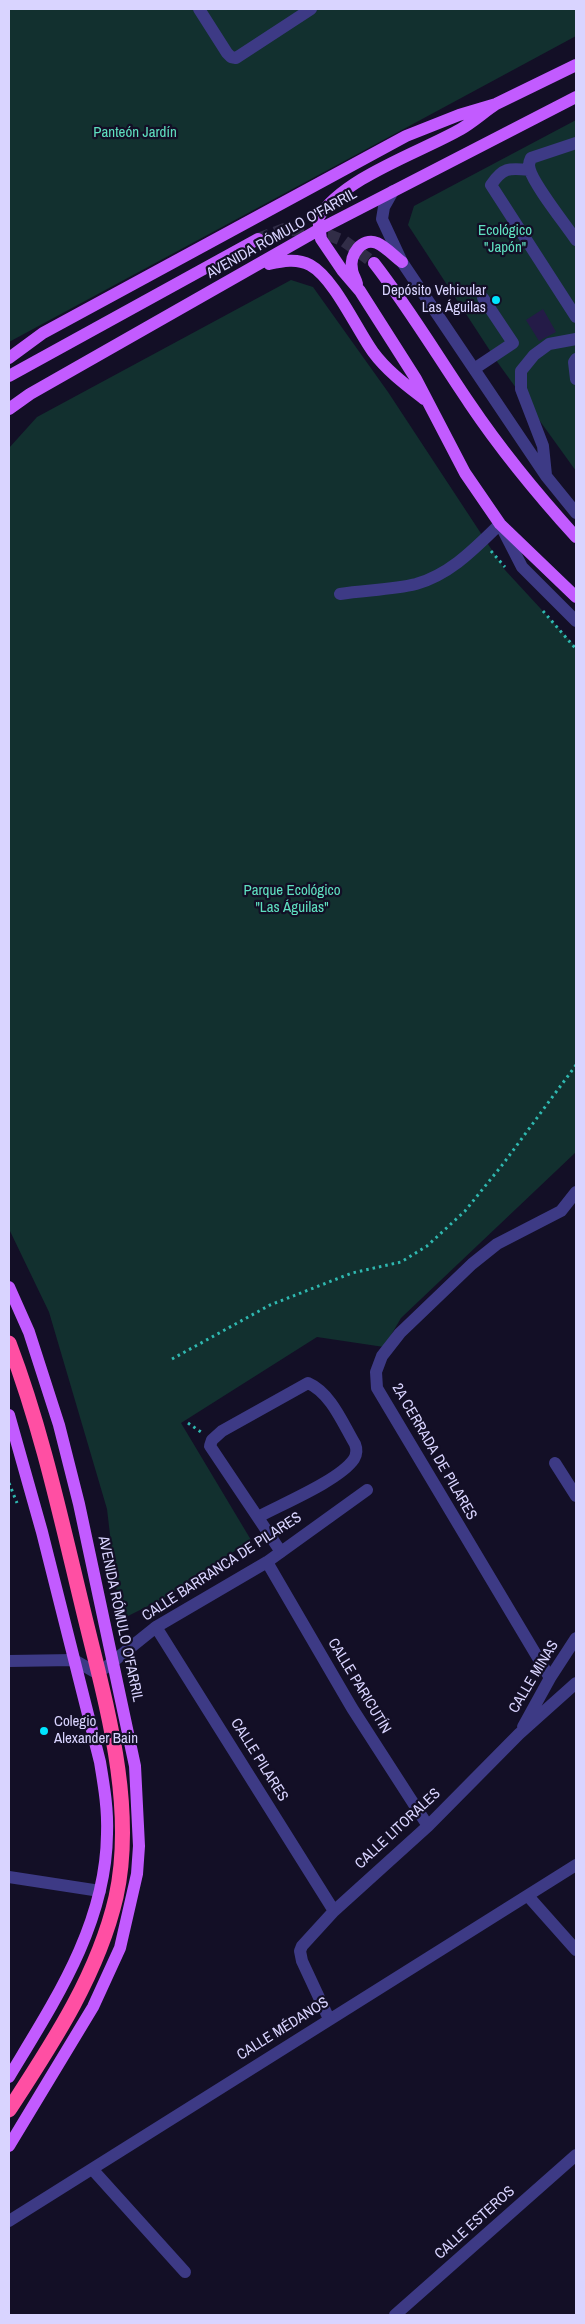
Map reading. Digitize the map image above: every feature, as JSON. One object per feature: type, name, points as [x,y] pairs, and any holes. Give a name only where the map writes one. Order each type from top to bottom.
[{"type":"highway","points":[[9,1343],[26,1389],[62,1520],[119,1775],[122,1813],[120,1875],[110,1920],[97,1957],[80,1991],[9,2110]]},
{"type":"main road","name":"AVENIDA RÓMULO O'FARRIL","points":[[9,358],[43,333],[406,136],[459,115],[496,104],[576,65]]},
{"type":"main road","name":"AVENIDA RÓMULO O'FARRIL","points":[[9,409],[30,394],[257,267],[320,229],[576,97]]},
{"type":"main road","points":[[496,104],[463,128],[369,176],[339,194],[326,206],[318,218],[322,240],[327,249],[360,291],[416,379],[464,473],[500,524],[576,597]]},
{"type":"main road","points":[[9,376],[258,239]]},
{"type":"main road","points":[[360,291],[351,268],[352,257],[361,246],[375,242],[402,262]]},
{"type":"main road","points":[[257,267],[282,261],[297,261],[310,266],[325,278],[374,353],[398,378],[426,400]]},
{"type":"main road","points":[[374,263],[395,290],[527,484],[576,537]]},
{"type":"main road","name":"AVENIDA RÓMULO O'FARRIL","points":[[9,1287],[29,1332],[59,1425],[79,1504],[111,1664],[135,1766],[139,1846],[133,1892],[120,1948],[93,2007],[9,2146]]},
{"type":"main road","points":[[9,1415],[42,1532],[100,1762],[107,1800],[108,1834],[100,1891],[88,1931],[74,1964],[9,2077]]},
{"type":"main road","points":[[72,1654],[96,1656],[104,1647],[106,1638]]},
{"type":"street","points":[[199,9],[227,53],[231,57],[236,58],[311,9]]},
{"type":"street","points":[[576,143],[531,158],[529,162],[530,170],[576,240]]},
{"type":"street","points":[[530,170],[511,168],[499,173],[491,185],[576,317]]},
{"type":"street","points":[[393,191],[384,207],[382,219],[402,262],[546,476],[576,513]]},
{"type":"street","points":[[474,369],[513,343],[483,298]]},
{"type":"street","points":[[546,476],[543,446],[521,389],[521,371],[534,356],[549,344],[576,339]]},
{"type":"street","points":[[576,359],[574,362],[576,379]]},
{"type":"street","points":[[340,594],[415,584],[438,575],[462,560],[500,524],[522,567],[576,621]]},
{"type":"street","name":"2A CERRADA DE PILARES","points":[[550,1678],[377,1388],[376,1372],[382,1356],[400,1333],[472,1264],[497,1244],[561,1210],[576,1192]]},
{"type":"street","points":[[258,1517],[334,1477],[354,1459],[357,1450],[355,1444],[328,1400],[316,1387],[308,1383],[222,1431],[212,1440],[210,1446],[281,1552]]},
{"type":"street","points":[[555,1463],[576,1496]]},
{"type":"street","name":"CALLE BARRANCA DE PILARES","points":[[9,1661],[72,1654],[95,1672],[111,1664],[156,1627],[267,1562],[367,1490]]},
{"type":"street","name":"CALLE PARICUTÍN","points":[[267,1562],[352,1708],[428,1826]]},
{"type":"street","name":"CALLE PILARES","points":[[156,1627],[334,1911]]},
{"type":"street","name":"CALLE MINAS","points":[[519,1734],[550,1678],[576,1638]]},
{"type":"street","name":"CALLE LITORALES","points":[[329,2019],[302,1961],[300,1951],[302,1946],[334,1911],[428,1826],[519,1734],[576,1683]]},
{"type":"street","name":"CALLE MÉDANOS","points":[[9,2222],[576,1865]]},
{"type":"street","points":[[9,1877],[100,1891]]},
{"type":"street","points":[[528,1896],[576,1950]]},
{"type":"street","name":"CALLE ESTEROS","points":[[395,2315],[576,2155]]},
{"type":"street","points":[[93,2170],[185,2272]]},
{"type":"path","points":[[172,1359],[270,1306],[352,1273],[401,1262],[427,1246],[465,1211],[504,1164],[576,1065]]},
{"type":"green space","name":"Panteón Jardín","points":[[9,9],[576,9],[576,36],[9,342]]},
{"type":"green space","name":"Ecológico \"Japón\"","points":[[576,120],[576,471],[498,363],[408,225],[414,206]]},
{"type":"green space","name":"Parque Ecológico \"Las Águilas\"","points":[[291,280],[313,287],[388,392],[505,570],[576,647],[576,1152],[401,1318],[384,1347],[317,1337],[181,1423],[251,1540],[168,1596],[120,1620],[107,1509],[49,1312],[9,1229],[9,448],[37,417]]},
{"type":"building","points":[[543,309],[556,332],[539,341],[526,320]]},
{"type":"tunnel","points":[[258,239],[284,229],[329,235],[344,241],[374,263]]},
{"type":"place","name":"Depósito Vehicular Las Águilas","points":[[496,300]]},
{"type":"place","name":"Colegio Alexander Bain","points":[[44,1731]]}]
